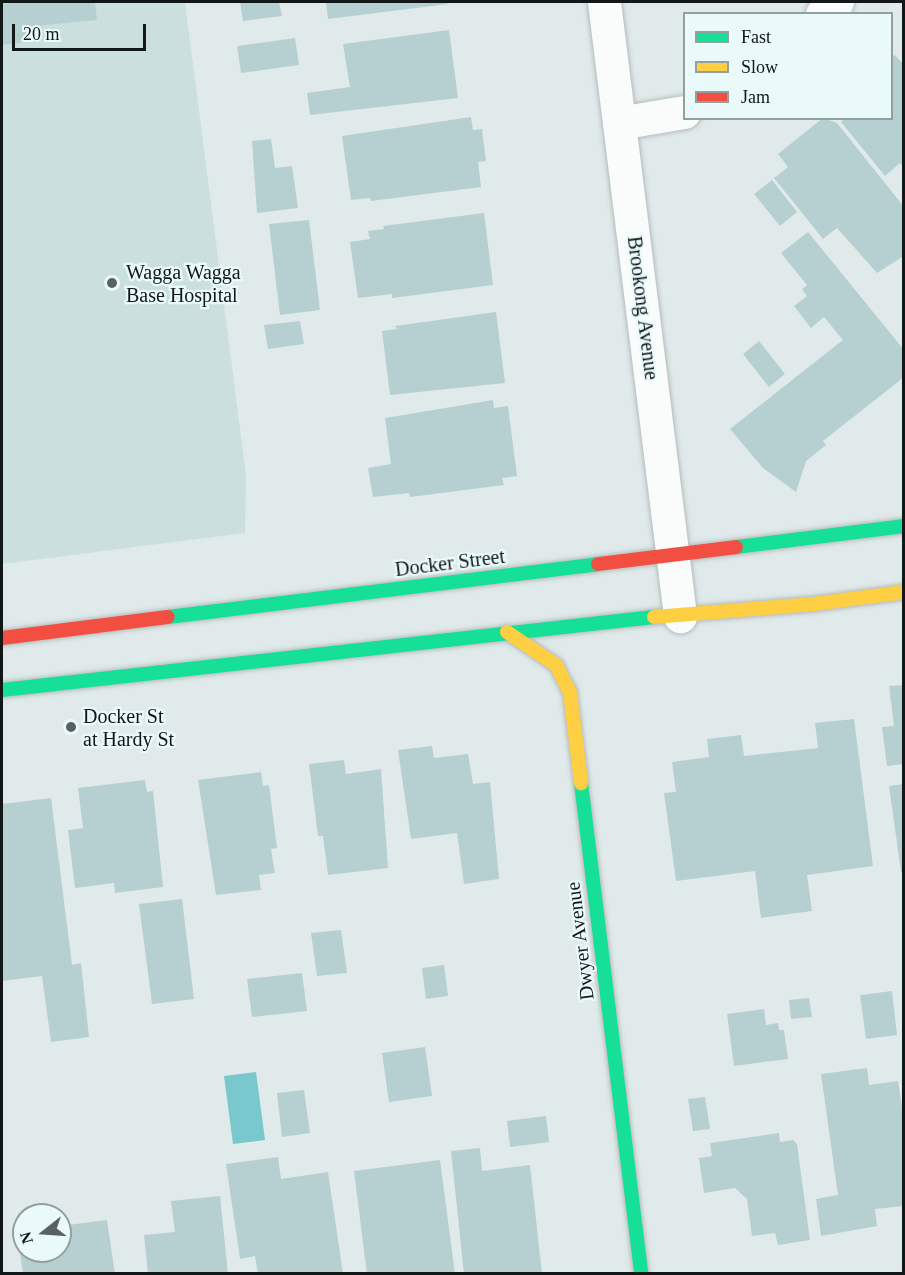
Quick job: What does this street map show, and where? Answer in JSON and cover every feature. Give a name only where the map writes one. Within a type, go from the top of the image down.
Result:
[{"type":"main road","name":"Docker Street","points":[[2,638],[903,526]]},
{"type":"main road","points":[[2,690],[507,632],[903,592]]},
{"type":"main road","name":"Dwyer Avenue","points":[[507,632],[556,665],[570,693],[641,1274]]},
{"type":"street","name":"Brookong Avenue","points":[[604,2],[675,554],[680,616]]},
{"type":"street","points":[[824,12],[837,2]]},
{"type":"street","points":[[620,123],[683,112]]},
{"type":"shaded area","name":"Wagga Wagga Base Hospital","points":[[2,2],[185,2],[246,475],[245,533],[2,564]]},
{"type":"water","points":[[256,1072],[265,1140],[233,1144],[224,1076]]},
{"type":"building","points":[[2,2],[95,2],[97,20],[25,27],[27,42],[2,45]]},
{"type":"building","points":[[240,2],[279,2],[282,16],[243,21]]},
{"type":"building","points":[[326,2],[447,2],[448,4],[328,19]]},
{"type":"building","points":[[449,30],[458,98],[310,115],[307,93],[350,87],[343,44]]},
{"type":"building","points":[[295,38],[299,65],[241,73],[237,46]]},
{"type":"building","points":[[895,55],[904,65],[904,168],[900,163],[885,176],[841,122],[844,120],[893,120],[893,56]]},
{"type":"building","points":[[471,117],[473,130],[482,129],[486,161],[478,162],[481,187],[371,201],[370,198],[351,200],[342,136]]},
{"type":"building","points":[[820,120],[837,123],[904,207],[904,256],[877,273],[837,228],[823,239],[774,178],[788,167],[778,154]]},
{"type":"building","points":[[271,139],[275,168],[292,166],[298,208],[257,213],[252,141]]},
{"type":"building","points":[[772,180],[797,212],[780,226],[754,194]]},
{"type":"building","points":[[484,213],[493,285],[392,298],[392,294],[358,298],[350,242],[370,239],[368,231],[384,229],[383,226]]},
{"type":"building","points":[[309,220],[320,310],[280,315],[269,224]]},
{"type":"building","points":[[808,232],[904,350],[904,377],[823,441],[826,445],[806,461],[796,492],[763,468],[730,429],[843,340],[824,317],[811,328],[794,306],[807,296],[802,289],[807,285],[781,253]]},
{"type":"building","points":[[496,312],[505,383],[390,395],[382,331],[397,329],[395,326]]},
{"type":"building","points":[[300,321],[304,344],[268,349],[264,325]]},
{"type":"building","points":[[759,341],[785,374],[769,387],[743,354]]},
{"type":"building","points":[[493,400],[494,408],[508,406],[517,476],[502,478],[504,485],[410,497],[409,493],[373,497],[368,468],[391,464],[385,418]]},
{"type":"building","points":[[904,685],[904,764],[887,766],[882,727],[894,726],[889,686]]},
{"type":"building","points":[[854,719],[873,866],[807,875],[812,911],[761,918],[755,871],[676,881],[664,793],[676,792],[672,762],[709,757],[707,739],[741,735],[744,756],[818,748],[815,723]]},
{"type":"building","points":[[432,746],[434,758],[468,754],[473,784],[490,782],[499,879],[464,884],[457,833],[411,839],[398,750]]},
{"type":"building","points":[[344,760],[346,774],[381,769],[388,868],[328,875],[323,836],[318,836],[309,764]]},
{"type":"building","points":[[261,772],[263,786],[269,785],[277,848],[271,849],[275,873],[259,875],[261,890],[216,895],[198,780]]},
{"type":"building","points":[[145,780],[147,792],[153,791],[163,887],[115,893],[114,883],[75,888],[68,830],[83,828],[78,788]]},
{"type":"building","points":[[904,784],[904,872],[901,872],[889,786]]},
{"type":"building","points":[[51,798],[72,965],[81,963],[89,1037],[51,1042],[42,976],[2,981],[2,804]]},
{"type":"building","points":[[182,899],[194,999],[152,1004],[139,904]]},
{"type":"building","points":[[341,930],[347,973],[317,976],[311,933]]},
{"type":"building","points":[[444,965],[448,996],[426,999],[422,968]]},
{"type":"building","points":[[302,973],[307,1011],[252,1017],[247,979]]},
{"type":"building","points":[[892,991],[897,1035],[866,1039],[860,995]]},
{"type":"building","points":[[809,998],[812,1017],[791,1019],[789,1000]]},
{"type":"building","points":[[764,1009],[766,1025],[778,1023],[779,1030],[784,1030],[788,1059],[734,1066],[727,1014]]},
{"type":"building","points":[[425,1047],[432,1096],[389,1102],[382,1053]]},
{"type":"building","points":[[867,1068],[869,1085],[898,1081],[904,1121],[904,1206],[875,1209],[877,1226],[821,1236],[816,1199],[838,1195],[821,1074]]},
{"type":"building","points":[[304,1090],[310,1133],[282,1137],[277,1093]]},
{"type":"building","points":[[705,1097],[710,1129],[693,1131],[688,1099]]},
{"type":"building","points":[[546,1116],[549,1142],[510,1147],[507,1121]]},
{"type":"building","points":[[779,1133],[780,1142],[793,1140],[797,1144],[810,1240],[778,1245],[775,1233],[752,1236],[747,1199],[735,1188],[704,1193],[699,1158],[712,1156],[710,1143]]},
{"type":"building","points":[[480,1148],[482,1171],[530,1165],[542,1274],[464,1274],[451,1151]]},
{"type":"building","points":[[278,1157],[281,1179],[328,1172],[343,1274],[258,1274],[255,1256],[240,1259],[226,1164]]},
{"type":"building","points":[[440,1160],[455,1274],[367,1274],[354,1171]]},
{"type":"building","points":[[220,1196],[228,1274],[148,1274],[144,1235],[175,1232],[171,1201]]},
{"type":"building","points":[[107,1220],[115,1274],[23,1274],[21,1263],[72,1263],[72,1224]]},
{"type":"traffic: fast","points":[[736,547],[904,526]]},
{"type":"traffic: fast","points":[[168,617],[598,564]]},
{"type":"traffic: fast","points":[[2,690],[654,617]]},
{"type":"traffic: fast","points":[[581,783],[641,1274]]},
{"type":"traffic: slow","points":[[654,617],[814,604],[904,592]]},
{"type":"traffic: slow","points":[[507,632],[556,665],[570,693],[581,783]]},
{"type":"traffic: jam","points":[[598,564],[736,547]]},
{"type":"traffic: jam","points":[[2,638],[168,617]]},
{"type":"place","name":"Wagga Wagga Base Hospital","points":[[112,283]]},
{"type":"place","name":"Docker St at Hardy St","points":[[71,727]]}]
